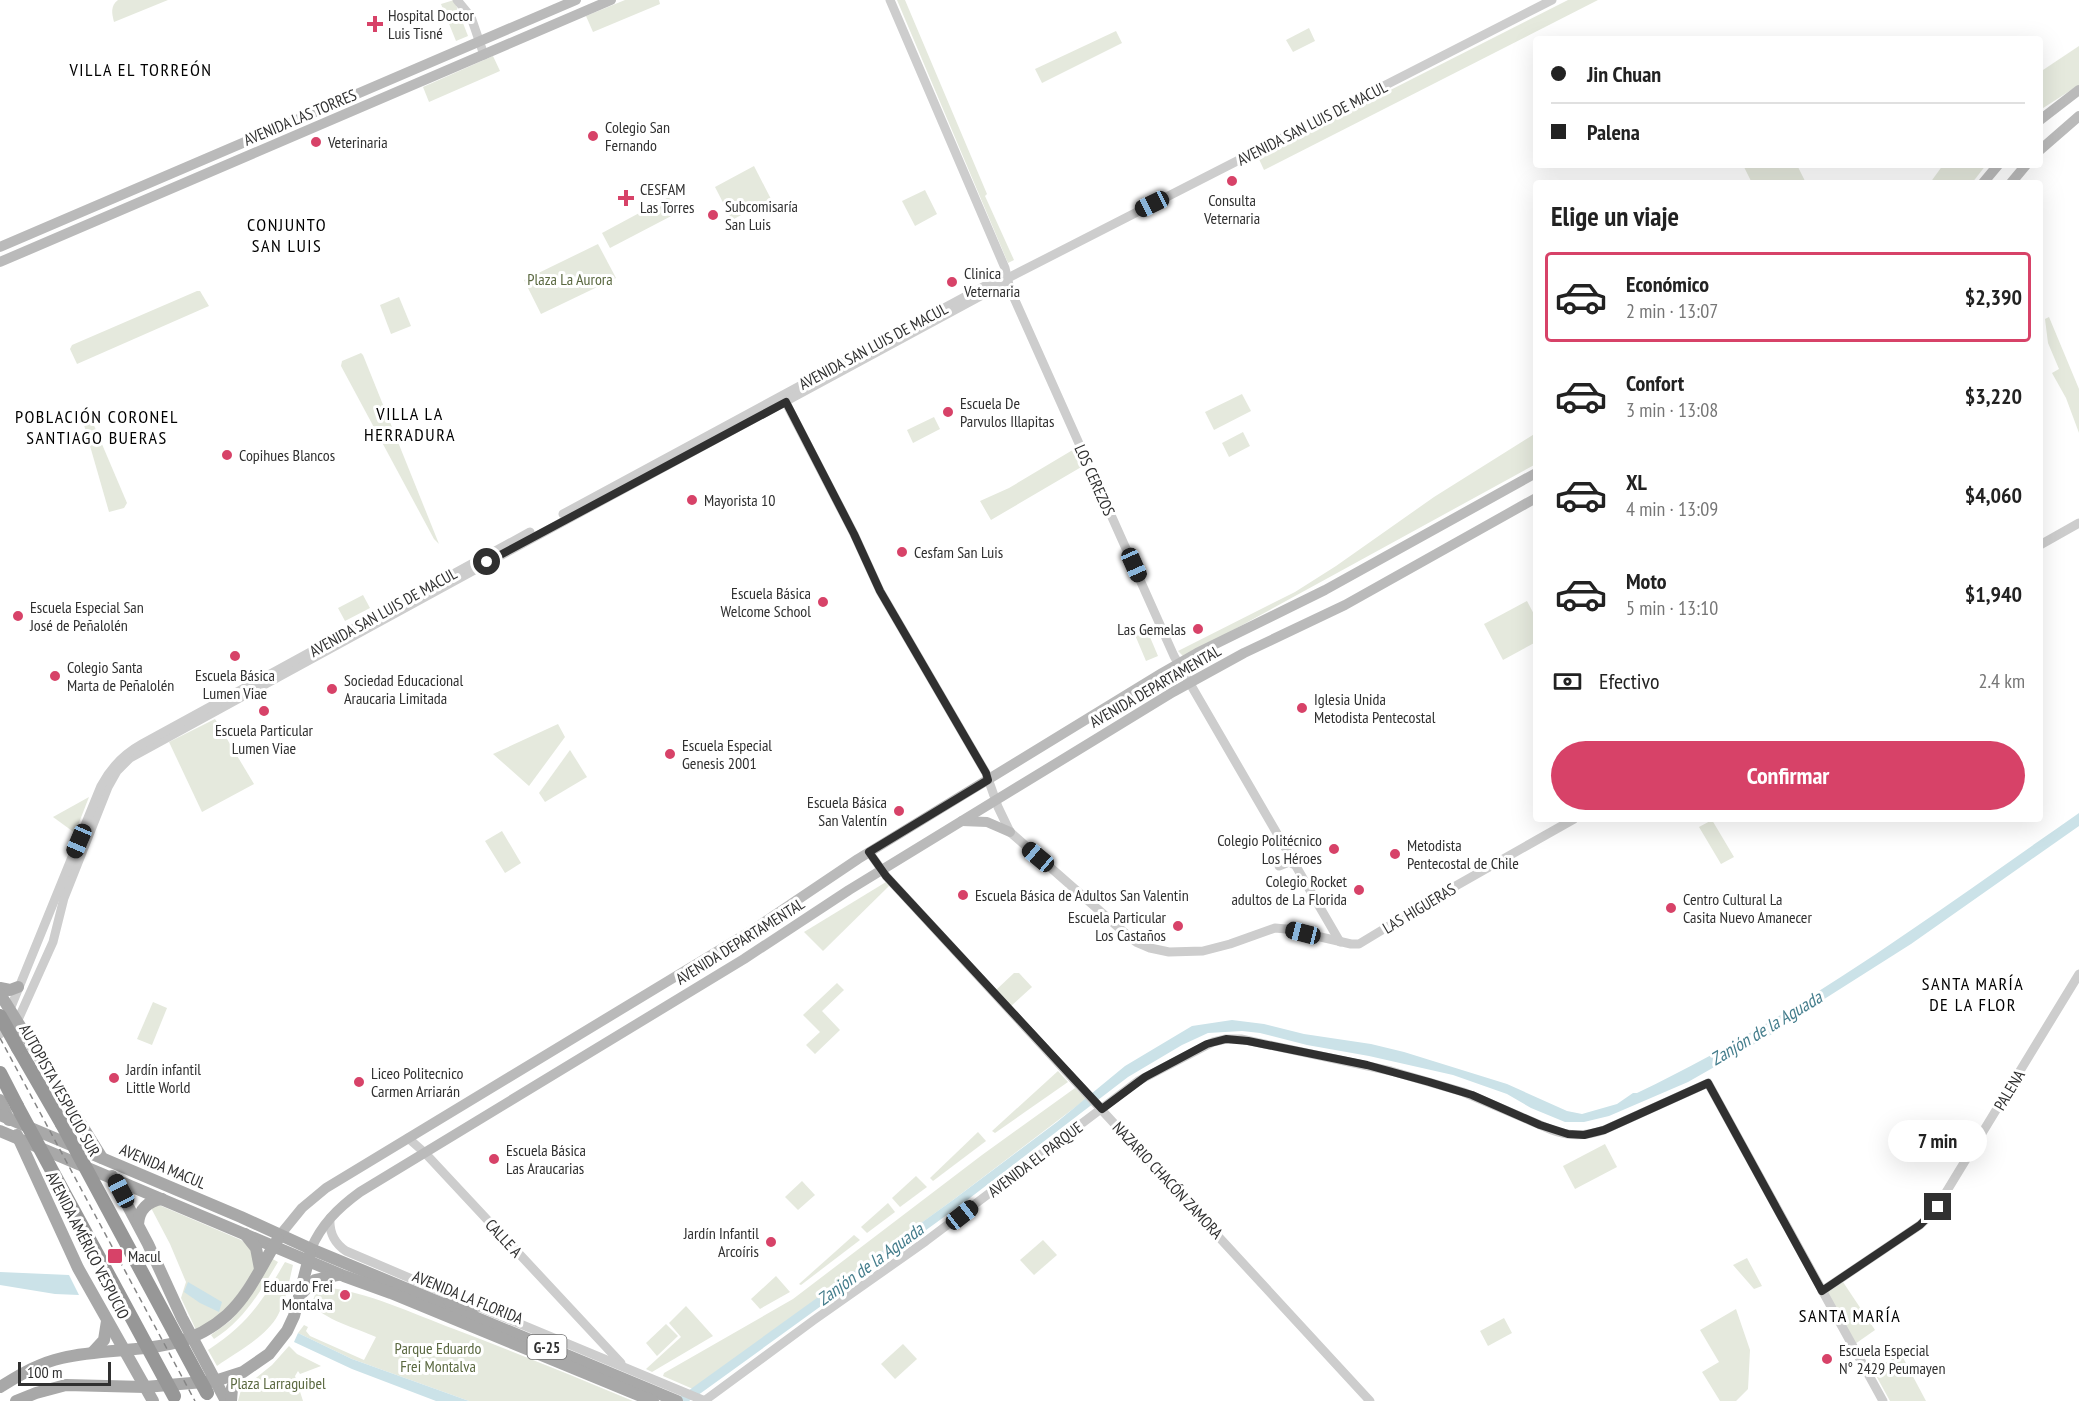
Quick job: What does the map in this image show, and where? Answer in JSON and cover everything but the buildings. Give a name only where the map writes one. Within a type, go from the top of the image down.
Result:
[{"type":"highway","name":"AUTOPISTA VESPUCIO SUR","points":[[5,1013],[18,1048],[62,1124],[209,1397]]},
{"type":"highway","points":[[0,1073],[175,1398]]},
{"type":"main road","name":"AVENIDA LAS TORRES","points":[[0,247],[576,0]]},
{"type":"main road","name":"AVENIDA LAS TORRES","points":[[0,262],[611,0]]},
{"type":"main road","points":[[560,7],[560,14],[566,20]]},
{"type":"main road","points":[[2043,118],[2079,90]]},
{"type":"main road","points":[[344,99],[349,112]]},
{"type":"main road","points":[[2043,147],[2079,116]]},
{"type":"main road","points":[[1986,180],[1996,168]]},
{"type":"main road","points":[[2014,180],[2024,168]]},
{"type":"main road","points":[[32,233],[29,242],[36,247]]},
{"type":"main road","name":"AVENIDA DEPARTAMENTAL","points":[[0,1387],[44,1364],[62,1358],[167,1346],[192,1338],[208,1329],[238,1303],[294,1216],[317,1194],[761,924],[869,852],[1178,663],[1325,590],[1533,475]]},
{"type":"main road","name":"AVENIDA DEPARTAMENTAL","points":[[16,1401],[36,1392],[66,1385],[145,1387],[215,1381],[237,1375],[255,1365],[276,1347],[292,1321],[317,1236],[330,1218],[360,1192],[753,954],[880,870],[1189,683],[1244,653],[1345,605],[1533,500]]},
{"type":"main road","points":[[961,822],[987,822],[1010,832]]},
{"type":"main road","points":[[0,988],[10,990],[18,987]]},
{"type":"main road","points":[[0,994],[5,1013],[18,1022],[114,1179],[192,1338],[228,1401]]},
{"type":"main road","points":[[522,1070],[526,1079],[525,1092]]},
{"type":"main road","name":"AVENIDA AMÉRICO VESPUCIO","points":[[0,1100],[4,1117],[18,1138],[82,1277],[153,1401]]},
{"type":"main road","name":"AVENIDA MACUL","points":[[4,1117],[231,1212],[277,1240]]},
{"type":"main road","name":"AVENIDA MACUL","points":[[0,1131],[244,1233],[277,1240]]},
{"type":"main road","points":[[138,1224],[144,1207],[162,1199]]},
{"type":"main road","points":[[244,1233],[256,1248],[260,1269]]},
{"type":"main road","name":"AVENIDA LA FLORIDA","points":[[277,1240],[310,1255],[424,1297],[675,1396]]},
{"type":"main road","name":"AVENIDA LA FLORIDA","points":[[310,1255],[344,1276],[401,1297],[653,1401]]},
{"type":"main road","points":[[299,1299],[315,1280],[327,1276],[344,1276]]},
{"type":"main road","points":[[424,1297],[476,1306]]},
{"type":"main road","points":[[92,1353],[104,1340],[106,1320]]},
{"type":"main road","points":[[228,1401],[237,1375]]},
{"type":"street","points":[[457,0],[471,17],[484,55]]},
{"type":"street","name":"LOS CEREZOS","points":[[890,0],[1001,259],[1014,298],[1178,663],[1340,942]]},
{"type":"street","name":"AVENIDA SAN LUIS DE MACUL","points":[[18,1022],[55,936],[64,898],[108,787],[117,771],[130,758],[996,280],[1008,278],[1552,0]]},
{"type":"street","points":[[784,398],[880,591],[986,773],[1010,832],[1130,938],[1150,948],[1181,952],[1212,949],[1275,928],[1340,942]]},
{"type":"street","name":"AVENIDA SAN LUIS DE MACUL","points":[[0,1034],[5,1013],[26,970],[101,786],[112,767],[126,754],[784,398]]},
{"type":"street","points":[[2043,543],[2079,523]]},
{"type":"street","name":"LAS HIGUERAS","points":[[1340,942],[1359,944],[1569,822]]},
{"type":"street","name":"NAZARIO CHACÓN ZAMORA","points":[[869,852],[880,870],[1370,1401]]},
{"type":"street","points":[[1279,866],[1288,862],[1295,865]]},
{"type":"street","points":[[1320,938],[1328,934],[1330,926]]},
{"type":"street","points":[[26,970],[30,977],[38,980]]},
{"type":"street","name":"PALENA","points":[[1822,1291],[1920,1225],[1934,1212],[2079,974]]},
{"type":"street","name":"AVENIDA EL PARQUE","points":[[703,1400],[926,1241],[1100,1107],[1150,1074],[1207,1044],[1226,1039],[1248,1041],[1391,1071],[1463,1092],[1552,1130],[1568,1134],[1584,1135],[1604,1130],[1708,1083],[1822,1291]]},
{"type":"street","name":"CALLE A","points":[[408,1138],[425,1153],[624,1367]]},
{"type":"street","name":"AVENIDA LA FLORIDA","points":[[330,1218],[333,1237],[346,1251],[624,1367],[675,1396],[703,1400]]},
{"type":"street","points":[[1822,1291],[1883,1401]]},
{"type":"street","points":[[591,1353],[597,1348],[599,1339]]},
{"type":"green space","points":[[118,0],[168,0],[114,22],[113,7]]},
{"type":"green space","points":[[454,0],[468,36],[456,41],[441,4]]},
{"type":"green space","points":[[625,0],[659,0],[660,4],[593,32],[586,16]]},
{"type":"green space","points":[[897,0],[905,0],[987,194],[985,196],[1014,260],[1008,263]]},
{"type":"green space","points":[[1568,0],[1598,0],[1264,170],[1258,157]]},
{"type":"green space","points":[[1309,28],[1315,41],[1293,52],[1286,40]]},
{"type":"green space","points":[[1116,31],[1122,43],[1042,83],[1035,69]]},
{"type":"green space","points":[[2079,46],[2079,85],[2043,108],[2043,70]]},
{"type":"green space","points":[[493,56],[500,71],[429,102],[423,87]]},
{"type":"green space","points":[[754,166],[771,199],[732,220],[715,187]]},
{"type":"green space","points":[[1744,168],[1798,168],[1804,180],[1750,180]]},
{"type":"green space","points":[[1941,168],[1984,168],[1974,180],[1932,180]]},
{"type":"green space","points":[[925,190],[937,214],[915,226],[902,201]]},
{"type":"green space","points":[[669,197],[677,213],[610,248],[602,233]]},
{"type":"green space","name":"Plaza La Aurora","points":[[598,244],[616,278],[541,314],[524,280]]},
{"type":"green space","points":[[200,291],[209,306],[77,364],[70,349],[72,345]]},
{"type":"green space","points":[[399,297],[411,326],[391,334],[380,305]]},
{"type":"green space","points":[[2049,317],[2079,389],[2079,433],[2066,398],[2052,373],[2059,369],[2048,343],[2045,319]]},
{"type":"green space","points":[[361,353],[439,544],[434,539],[341,366],[342,361]]},
{"type":"green space","points":[[1242,394],[1251,411],[1214,430],[1205,412]]},
{"type":"green space","points":[[90,416],[127,503],[124,508],[109,512],[82,418]]},
{"type":"green space","points":[[934,417],[940,429],[913,443],[907,430]]},
{"type":"green space","points":[[1243,432],[1250,446],[1229,457],[1222,443]]},
{"type":"green space","points":[[1533,435],[1533,466],[1184,657],[1178,651],[1295,592],[1434,497]]},
{"type":"green space","points":[[1076,448],[1083,466],[991,520],[980,501],[1009,488]]},
{"type":"green space","points":[[363,595],[370,608],[345,621],[338,608]]},
{"type":"green space","points":[[1527,601],[1533,612],[1533,644],[1503,660],[1484,624]]},
{"type":"green space","points":[[1147,630],[1158,656],[1146,661],[1135,635]]},
{"type":"green space","points":[[215,719],[254,784],[202,812],[169,742]]},
{"type":"green space","points":[[558,724],[565,737],[529,786],[493,754]]},
{"type":"green space","points":[[570,750],[587,777],[545,802],[539,793]]},
{"type":"green space","points":[[89,797],[75,833],[53,817]]},
{"type":"green space","points":[[1713,822],[1734,857],[1721,864],[1699,827]]},
{"type":"green space","points":[[502,831],[521,863],[505,873],[485,841]]},
{"type":"green space","points":[[886,882],[890,885],[823,951],[804,932]]},
{"type":"green space","points":[[1014,973],[1019,973],[1032,987],[1011,1006],[996,990]]},
{"type":"green space","points":[[837,983],[844,990],[822,1011],[840,1030],[815,1054],[806,1045],[820,1032],[803,1015]]},
{"type":"green space","points":[[153,1002],[167,1008],[152,1045],[137,1039]]},
{"type":"green space","points":[[1058,1071],[1068,1082],[995,1133],[992,1131]]},
{"type":"green space","points":[[1075,1088],[1086,1099],[953,1200],[693,1389],[663,1376],[664,1373],[793,1299],[982,1155]]},
{"type":"green space","points":[[978,1132],[986,1141],[933,1181],[930,1178]]},
{"type":"green space","points":[[1605,1144],[1617,1167],[1575,1189],[1563,1166]]},
{"type":"green space","points":[[916,1176],[927,1187],[900,1207],[892,1198]]},
{"type":"green space","points":[[802,1181],[815,1195],[798,1210],[785,1197]]},
{"type":"green space","points":[[888,1203],[895,1212],[867,1233],[861,1227]]},
{"type":"green space","points":[[159,1205],[241,1240],[251,1247],[256,1268],[230,1306],[197,1332],[181,1298],[186,1282],[170,1244],[150,1206]]},
{"type":"green space","points":[[854,1235],[860,1240],[801,1285],[799,1284]]},
{"type":"green space","points":[[1043,1240],[1057,1255],[1034,1275],[1020,1260]]},
{"type":"green space","points":[[271,1258],[278,1262],[258,1295],[234,1323],[214,1339],[211,1335],[230,1321],[242,1308]]},
{"type":"green space","points":[[1747,1258],[1762,1286],[1754,1289],[1733,1265]]},
{"type":"green space","points":[[285,1262],[293,1265],[285,1297],[273,1323],[259,1337],[217,1366],[208,1350],[234,1331],[253,1311]]},
{"type":"green space","points":[[776,1276],[790,1292],[760,1309],[751,1299]]},
{"type":"green space","points":[[1843,1282],[1875,1330],[1855,1344],[1827,1293]]},
{"type":"green space","name":"Parque Eduardo Frei Montalva","points":[[323,1287],[357,1293],[390,1304],[633,1401],[469,1401],[352,1359],[298,1333],[304,1325],[308,1327],[306,1331],[310,1336],[364,1360],[376,1337],[332,1319],[317,1309],[312,1303],[316,1292]]},
{"type":"green space","points":[[686,1306],[713,1336],[652,1372],[646,1369],[681,1337],[669,1323]]},
{"type":"green space","points":[[1736,1309],[1750,1350],[1748,1389],[1736,1401],[1720,1401],[1702,1372],[1719,1362],[1700,1330]]},
{"type":"green space","points":[[1504,1318],[1512,1333],[1488,1346],[1480,1331]]},
{"type":"green space","points":[[666,1324],[678,1336],[657,1356],[646,1343]]},
{"type":"green space","points":[[903,1344],[917,1359],[895,1379],[881,1364]]},
{"type":"green space","name":"Plaza Larraguibel","points":[[289,1346],[297,1354],[321,1366],[300,1374],[298,1371],[295,1376],[303,1401],[238,1401],[241,1390],[272,1365]]},
{"type":"green space","points":[[1901,1354],[1926,1401],[1890,1401],[1873,1370]]},
{"type":"water","name":"Zanjón de la Aguada","points":[[2079,813],[2079,826],[1911,944],[1781,1029],[1688,1082],[1609,1116],[1584,1122],[1565,1122],[1531,1108],[1507,1094],[1453,1075],[1260,1033],[1242,1031],[1208,1033],[1182,1045],[1128,1077],[962,1204],[701,1393],[689,1401],[674,1401],[953,1200],[1057,1122],[1125,1066],[1192,1026],[1232,1020],[1371,1044],[1507,1084],[1567,1111],[1582,1114],[1617,1104],[1633,1093],[1695,1064],[1752,1032],[1918,926]]},
{"type":"water","points":[[0,1272],[69,1275],[79,1295],[55,1294],[0,1285]]},
{"type":"water","points":[[188,1282],[222,1302],[219,1312],[184,1292]]},
{"type":"water","points":[[298,1333],[352,1359],[469,1401],[436,1401],[352,1369],[294,1342]]},
{"type":"railway","points":[[0,1038],[195,1401]]},
{"type":"place","name":"Hospital Doctor Luis Tisné","points":[[375,24]]},
{"type":"place","name":"Colegio San Fernando","points":[[593,136]]},
{"type":"place","name":"Veterinaria","points":[[316,142]]},
{"type":"place","name":"Consulta Veternaria","points":[[1232,181]]},
{"type":"place","name":"CESFAM Las Torres","points":[[626,198]]},
{"type":"place","name":"Subcomisaría San Luis","points":[[713,215]]},
{"type":"place","name":"Clinica Veternaria","points":[[952,282]]},
{"type":"place","name":"Escuela De Parvulos Illapitas","points":[[948,412]]},
{"type":"place","name":"Copihues Blancos","points":[[227,455]]},
{"type":"place","name":"Mayorista 10","points":[[692,500]]},
{"type":"place","name":"Cesfam San Luis","points":[[902,552]]},
{"type":"place","name":"Escuela Básica Welcome School","points":[[823,602]]},
{"type":"place","name":"Escuela Especial San José de Peñalolén","points":[[18,616]]},
{"type":"place","name":"Las Gemelas","points":[[1198,629]]},
{"type":"place","name":"Escuela Básica Lumen Viae","points":[[235,656]]},
{"type":"place","name":"Colegio Santa Marta de Peñalolén","points":[[55,676]]},
{"type":"place","name":"Sociedad Educacional Araucaria Limitada","points":[[332,689]]},
{"type":"place","name":"Iglesia Unida Metodista Pentecostal","points":[[1302,708]]},
{"type":"place","name":"Escuela Particular Lumen Viae","points":[[264,711]]},
{"type":"place","name":"Escuela Especial Genesis 2001","points":[[670,754]]},
{"type":"place","name":"Escuela Básica San Valentín","points":[[899,811]]},
{"type":"place","name":"Colegio Politécnico Los Héroes","points":[[1334,849]]},
{"type":"place","name":"Metodista Pentecostal de Chile","points":[[1395,854]]},
{"type":"place","name":"Colegio Rocket adultos de La Florida","points":[[1359,890]]},
{"type":"place","name":"Escuela Básica de Adultos San Valentin","points":[[963,895]]},
{"type":"place","name":"Centro Cultural La Casita Nuevo Amanecer","points":[[1671,908]]},
{"type":"place","name":"Escuela Particular Los Castaños","points":[[1178,926]]},
{"type":"place","name":"Jardín infantil Little World","points":[[114,1078]]},
{"type":"place","name":"Liceo Politecnico Carmen Arriarán","points":[[359,1082]]},
{"type":"place","name":"Escuela Básica Las Araucarias","points":[[494,1159]]},
{"type":"place","name":"Jardín Infantil Arcoíris","points":[[771,1242]]},
{"type":"place","name":"Macul","points":[[115,1256]]},
{"type":"place","name":"Eduardo Frei Montalva","points":[[345,1295]]},
{"type":"place","name":"Escuela Especial N° 2429 Peumayen","points":[[1827,1359]]},
{"type":"district","name":"VILLA EL TORREÓN","points":[[141,69]]},
{"type":"district","name":"CONJUNTO SAN LUIS","points":[[287,234]]},
{"type":"district","name":"VILLA LA HERRADURA","points":[[410,423]]},
{"type":"district","name":"POBLACIÓN CORONEL SANTIAGO BUERAS","points":[[97,426]]},
{"type":"district","name":"SANTA MARÍA DE LA FLOR","points":[[1973,993]]},
{"type":"district","name":"SANTA MARÍA","points":[[1850,1315]]},
{"type":"route","points":[[487,562],[786,402],[877,585],[988,780],[869,852],[880,870],[1102,1109],[1150,1074],[1207,1044],[1226,1039],[1241,1039],[1391,1071],[1463,1092],[1540,1125],[1568,1134],[1584,1135],[1604,1130],[1708,1083],[1822,1291],[1920,1225],[1938,1207]]}]
